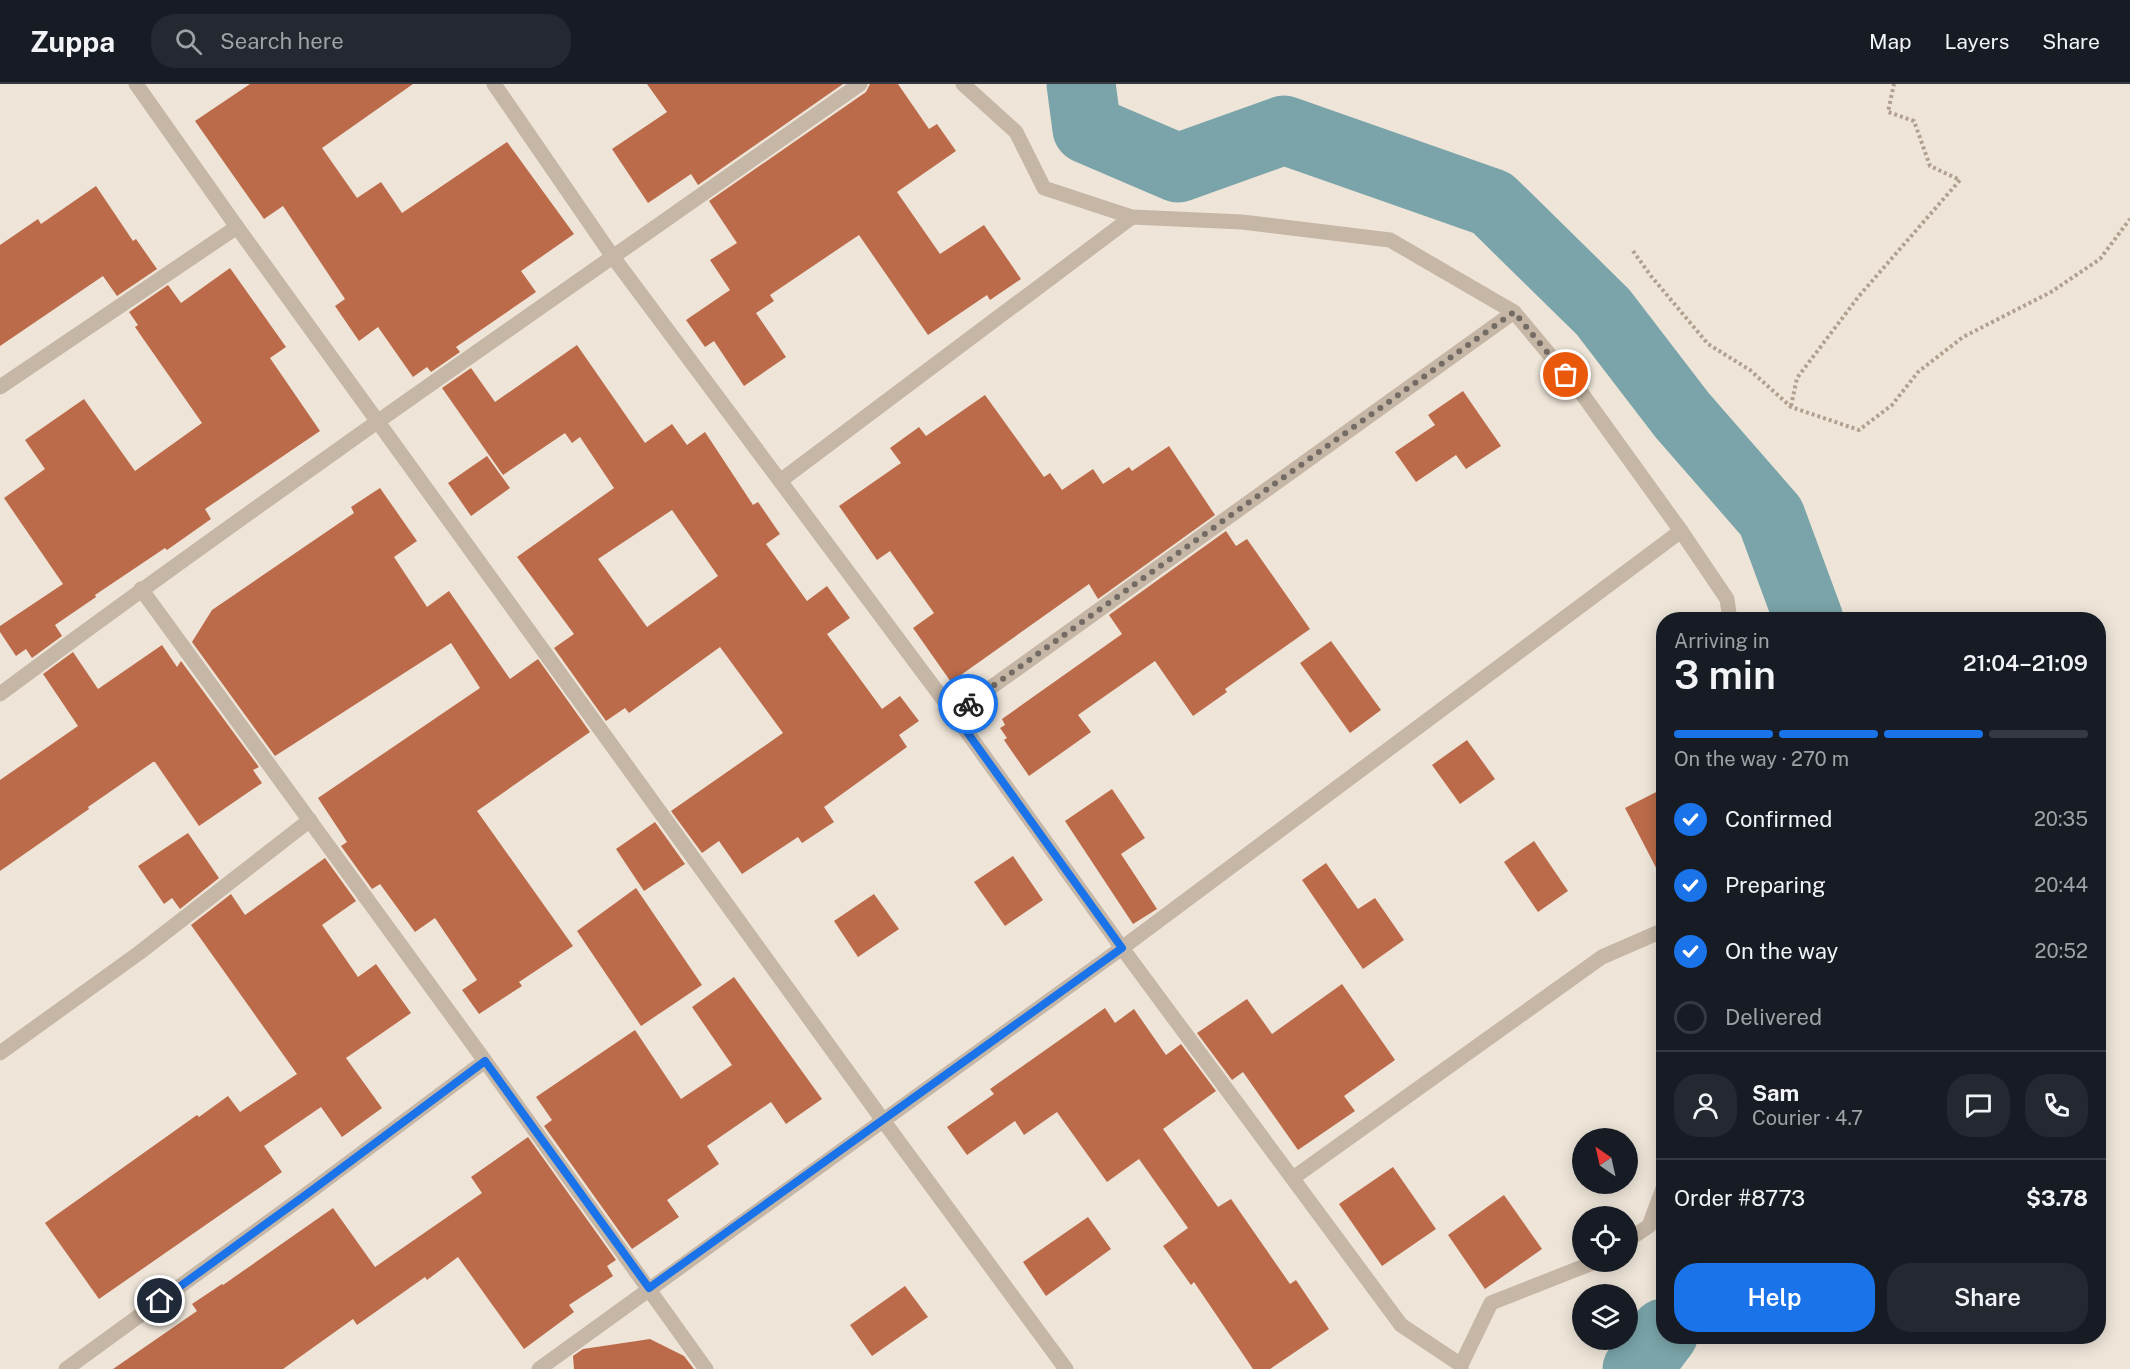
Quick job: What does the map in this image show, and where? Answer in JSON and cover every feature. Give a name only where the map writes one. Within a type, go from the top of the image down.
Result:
[{"type":"street","points":[[136,84],[882,1119],[1066,1369]]},
{"type":"street","points":[[494,84],[613,257],[954,714],[1122,948],[1401,1325],[1461,1367],[1491,1303],[1572,1271]]},
{"type":"street","points":[[0,694],[141,589],[860,84]]},
{"type":"street","points":[[963,84],[1016,132],[1044,188],[1132,217],[1242,222],[1390,240],[1514,312],[1580,391],[1681,531],[1726,599],[1728,612]]},
{"type":"street","points":[[780,481],[1132,217]]},
{"type":"street","points":[[0,387],[237,227]]},
{"type":"street","points":[[954,714],[1514,312]]},
{"type":"street","points":[[539,1369],[882,1119],[1122,948],[1681,531]]},
{"type":"street","points":[[141,589],[706,1369]]},
{"type":"street","points":[[0,1053],[139,953],[310,820]]},
{"type":"street","points":[[1293,1178],[1602,957],[1656,933]]},
{"type":"street","points":[[66,1369],[485,1061]]},
{"type":"street","points":[[1638,1233],[1649,1226],[1656,1207]]},
{"type":"path","points":[[1791,407],[1797,378],[1859,296],[1960,180],[1930,166],[1914,121],[1888,112],[1894,84]]},
{"type":"path","points":[[1633,251],[1708,344],[1750,370],[1791,407],[1859,430],[1892,405],[1918,372],[1963,337],[2051,292],[2100,259],[2130,219]]},
{"type":"building","points":[[250,84],[413,84],[322,148],[357,198],[381,182],[402,213],[507,142],[574,234],[521,271],[536,292],[456,347],[460,352],[431,372],[427,367],[413,377],[378,327],[359,341],[335,306],[345,299],[283,206],[264,219],[195,121]]},
{"type":"building","points":[[647,84],[843,84],[698,185],[691,174],[648,203],[612,149],[667,112]]},
{"type":"building","points":[[870,84],[898,84],[929,129],[937,124],[956,151],[897,192],[940,254],[984,225],[1021,279],[990,300],[987,295],[928,335],[859,235],[770,295],[774,301],[756,313],[786,357],[744,386],[714,341],[705,347],[686,320],[730,290],[710,260],[737,243],[709,201],[866,92]]},
{"type":"building","points":[[96,186],[133,241],[136,239],[157,269],[117,296],[103,276],[0,346],[0,245],[38,219],[41,224]]},
{"type":"building","points":[[230,268],[286,347],[270,358],[320,431],[205,509],[211,519],[167,550],[165,548],[95,595],[96,597],[55,625],[62,636],[32,658],[26,649],[16,656],[0,632],[0,626],[63,584],[4,498],[45,469],[25,440],[84,399],[135,471],[202,423],[135,327],[138,325],[129,312],[168,285],[181,303]]},
{"type":"building","points":[[577,345],[645,443],[672,424],[687,445],[705,432],[753,505],[758,502],[780,534],[766,544],[807,601],[827,586],[850,618],[827,634],[882,709],[900,696],[919,721],[899,735],[907,747],[824,807],[834,822],[802,843],[798,837],[742,874],[719,841],[702,853],[671,811],[783,733],[720,647],[629,713],[625,708],[606,721],[554,648],[574,634],[517,557],[614,488],[580,437],[572,443],[565,433],[503,475],[442,388],[471,368],[495,402]],"holes":[[[672,510],[718,576],[647,627],[598,559]]]},
{"type":"building","points":[[1463,391],[1501,446],[1466,469],[1456,455],[1416,482],[1395,452],[1435,425],[1428,415]]},
{"type":"building","points":[[985,395],[1044,477],[1050,473],[1062,490],[1093,469],[1103,484],[1129,467],[1132,471],[1169,446],[1215,515],[1098,599],[1089,584],[951,682],[913,628],[934,613],[890,551],[877,560],[839,506],[901,463],[890,448],[919,427],[926,436]]},
{"type":"building","points":[[487,456],[510,488],[471,516],[448,483]]},
{"type":"building","points":[[380,488],[417,541],[394,557],[427,607],[449,591],[510,679],[538,659],[590,732],[477,811],[573,946],[519,982],[522,986],[479,1014],[462,990],[477,980],[435,918],[415,932],[380,884],[372,889],[341,846],[347,842],[318,798],[480,688],[451,643],[275,756],[192,642],[212,610],[354,513],[351,507]]},
{"type":"building","points":[[1226,531],[1236,546],[1247,539],[1310,629],[1225,689],[1227,692],[1193,716],[1155,661],[1078,715],[1091,732],[1029,776],[1004,740],[1007,738],[1000,728],[1005,725],[1002,719],[1122,634],[1109,615]]},
{"type":"building","points":[[1331,641],[1381,710],[1350,733],[1300,663]]},
{"type":"building","points":[[162,645],[177,667],[181,661],[259,767],[253,770],[262,783],[199,826],[153,762],[0,871],[0,780],[78,726],[43,674],[73,652],[98,689]]},
{"type":"building","points":[[1467,740],[1495,779],[1460,804],[1432,765]]},
{"type":"building","points":[[1112,789],[1145,838],[1121,854],[1157,909],[1133,924],[1065,821]]},
{"type":"building","points":[[1656,792],[1656,868],[1625,808]]},
{"type":"building","points":[[655,822],[685,864],[644,891],[616,849]]},
{"type":"building","points":[[188,833],[219,878],[180,909],[172,898],[164,904],[138,866]]},
{"type":"building","points":[[1534,841],[1568,891],[1538,912],[1504,862]]},
{"type":"building","points":[[1013,856],[1043,900],[1005,926],[974,882]]},
{"type":"building","points":[[325,858],[356,901],[322,925],[358,977],[376,964],[411,1013],[346,1058],[382,1108],[342,1137],[321,1107],[264,1146],[282,1172],[99,1299],[45,1223],[197,1115],[199,1117],[228,1096],[240,1112],[297,1074],[191,925],[231,894],[245,915]]},
{"type":"building","points":[[1326,863],[1358,909],[1375,898],[1404,940],[1363,969],[1302,880]]},
{"type":"building","points":[[636,888],[702,985],[641,1026],[577,931]]},
{"type":"building","points":[[874,894],[899,929],[858,957],[834,921]]},
{"type":"building","points":[[734,977],[822,1099],[786,1124],[771,1102],[707,1146],[719,1164],[667,1200],[679,1217],[632,1249],[544,1126],[552,1120],[536,1097],[635,1030],[681,1099],[732,1065],[692,1007]]},
{"type":"building","points":[[1342,984],[1395,1060],[1344,1096],[1355,1111],[1298,1150],[1243,1072],[1232,1080],[1197,1033],[1247,999],[1272,1034]]},
{"type":"building","points":[[1105,1008],[1115,1023],[1134,1009],[1166,1055],[1181,1044],[1216,1091],[1163,1129],[1218,1207],[1231,1199],[1290,1284],[1296,1280],[1329,1329],[1270,1369],[1253,1369],[1194,1282],[1191,1285],[1163,1246],[1188,1228],[1139,1159],[1107,1182],[1057,1112],[1024,1135],[1015,1121],[967,1155],[947,1127],[994,1094],[990,1089]]},
{"type":"building","points":[[528,1137],[616,1260],[607,1266],[613,1276],[569,1305],[574,1312],[524,1349],[458,1257],[427,1280],[425,1277],[357,1325],[353,1319],[283,1369],[113,1369],[197,1311],[192,1304],[333,1208],[375,1267],[482,1193],[471,1177]]},
{"type":"building","points":[[1393,1167],[1436,1229],[1382,1266],[1339,1204]]},
{"type":"building","points":[[1504,1195],[1542,1249],[1485,1289],[1448,1235]]},
{"type":"building","points":[[1088,1217],[1111,1249],[1046,1296],[1023,1262]]},
{"type":"building","points":[[905,1286],[928,1317],[872,1356],[850,1325]]},
{"type":"building","points":[[650,1339],[684,1356],[694,1369],[574,1369],[573,1356],[583,1349]]},
{"type":"waterway","points":[[1081,84],[1087,129],[1178,168],[1284,130],[1492,203],[1603,312],[1682,415],[1771,517],[1806,612]]},
{"type":"waterway","points":[[1637,1369],[1656,1344]]},
{"type":"way so far","points":[[968,704],[1514,312],[1566,375]]},
{"type":"route","points":[[160,1301],[485,1061],[649,1288],[1122,948],[954,714],[968,704]]}]
